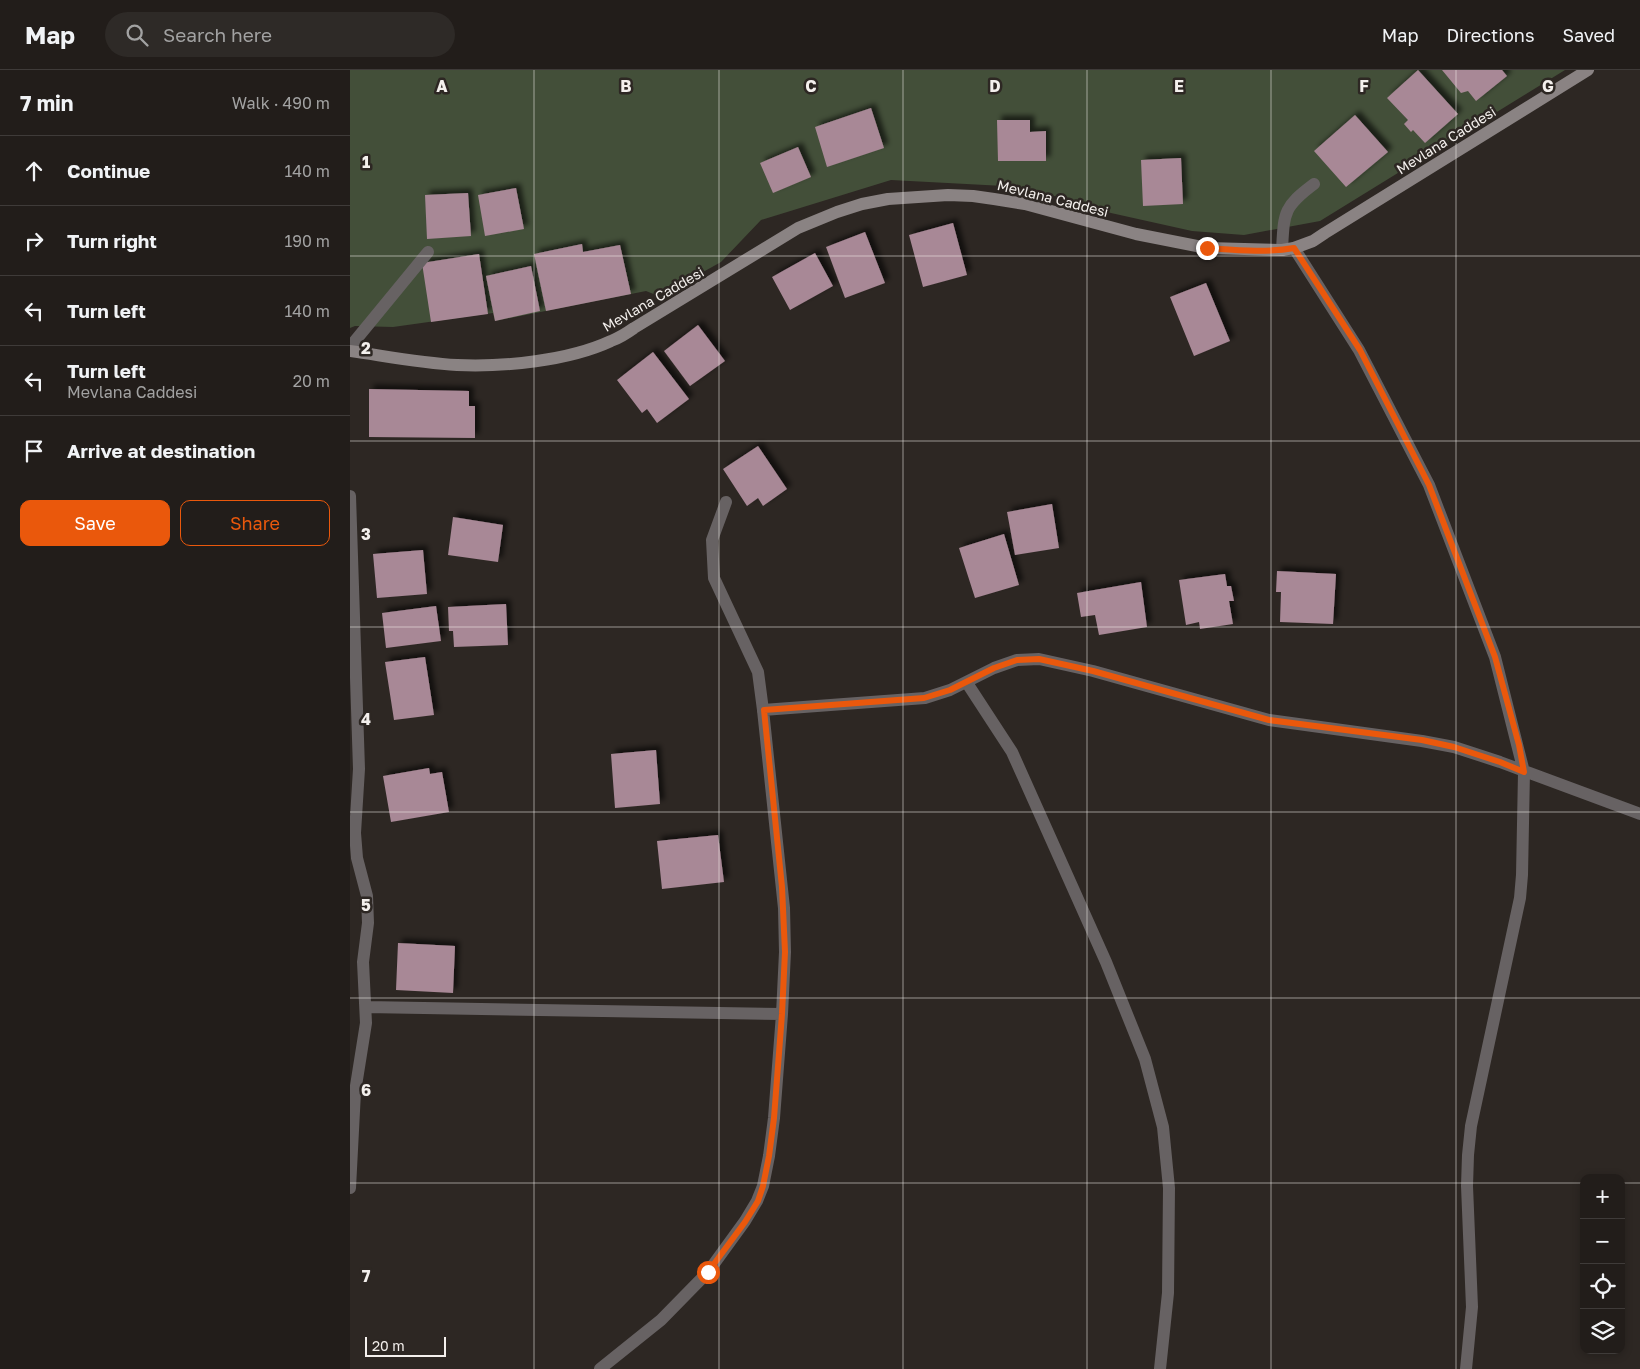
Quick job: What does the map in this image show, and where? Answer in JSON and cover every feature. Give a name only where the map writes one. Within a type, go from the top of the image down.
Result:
[{"type":"street","name":"Mevlana Caddesi","points":[[350,351],[456,365],[492,365],[539,360],[591,349],[612,341],[798,228],[837,212],[862,204],[888,199],[921,196],[973,196],[1025,204],[1136,234],[1182,244],[1207,248],[1288,249],[1313,241],[1588,70]]},
{"type":"street","points":[[1314,184],[1290,204],[1285,214],[1288,249],[1360,350],[1429,485],[1495,657],[1519,745],[1524,772],[1520,898],[1478,1090],[1470,1136],[1467,1186],[1472,1307],[1466,1369]]},
{"type":"street","points":[[350,347],[428,252]]},
{"type":"street","points":[[350,496],[359,770],[355,833],[357,858],[367,896],[368,908],[363,962],[366,1023],[355,1092],[350,1188]]},
{"type":"street","points":[[600,1369],[661,1320],[708,1272],[758,1201],[769,1156],[774,1118],[782,1014],[785,952],[784,908],[764,710],[758,672],[714,578],[712,540],[726,502]]},
{"type":"street","points":[[764,710],[924,698],[967,683],[994,668],[1017,660],[1039,659],[1093,671],[1269,720],[1422,740],[1454,747],[1640,814]]},
{"type":"street","points":[[967,683],[1012,752],[1106,962],[1145,1059],[1163,1127],[1169,1188],[1168,1293],[1160,1369]]},
{"type":"street","points":[[366,1007],[782,1014]]},
{"type":"green space","points":[[350,70],[1565,70],[1320,221],[1244,235],[1192,231],[1111,213],[1024,187],[891,180],[761,220],[721,262],[678,286],[656,295],[646,291],[495,321],[493,313],[393,327],[355,326],[350,328]]},
{"type":"building","points":[[1418,70],[1458,114],[1425,143],[1413,130],[1411,132],[1404,124],[1408,120],[1387,98]]},
{"type":"building","points":[[1442,70],[1502,70],[1507,76],[1476,101],[1468,91],[1461,93]]},
{"type":"building","points":[[871,108],[884,148],[827,167],[815,127]]},
{"type":"building","points":[[1355,115],[1388,152],[1346,187],[1314,151]]},
{"type":"building","points":[[997,120],[1030,120],[1030,132],[1046,131],[1046,161],[998,161]]},
{"type":"building","points":[[798,147],[811,177],[773,193],[760,163]]},
{"type":"building","points":[[1181,158],[1183,204],[1143,206],[1141,160]]},
{"type":"building","points":[[516,188],[524,229],[485,236],[478,195]]},
{"type":"building","points":[[468,193],[471,236],[427,239],[425,195]]},
{"type":"building","points":[[953,223],[967,275],[923,287],[909,235]]},
{"type":"building","points":[[865,232],[885,283],[845,298],[826,247]]},
{"type":"building","points":[[582,244],[583,252],[620,245],[631,294],[546,311],[534,254]]},
{"type":"building","points":[[815,253],[833,286],[790,310],[772,277]]},
{"type":"building","points":[[479,254],[488,314],[431,322],[422,263]]},
{"type":"building","points":[[531,266],[540,311],[495,321],[486,276]]},
{"type":"building","points":[[1206,283],[1230,341],[1194,356],[1170,297]]},
{"type":"building","points":[[698,325],[725,361],[690,386],[664,351]]},
{"type":"building","points":[[653,352],[689,399],[657,423],[647,409],[642,413],[617,380]]},
{"type":"building","points":[[369,389],[469,391],[469,406],[475,406],[475,438],[369,437]]},
{"type":"building","points":[[758,446],[787,489],[763,506],[758,498],[747,506],[723,469]]},
{"type":"building","points":[[1052,504],[1059,548],[1015,555],[1007,512]]},
{"type":"building","points":[[453,517],[503,525],[498,562],[448,555]]},
{"type":"building","points":[[1004,534],[1019,585],[975,598],[959,548]]},
{"type":"building","points":[[423,550],[427,594],[377,598],[373,554]]},
{"type":"building","points":[[1277,571],[1336,574],[1333,624],[1280,622],[1281,592],[1276,592]]},
{"type":"building","points":[[1225,574],[1227,586],[1231,586],[1234,601],[1229,601],[1233,624],[1200,629],[1199,622],[1186,625],[1179,580]]},
{"type":"building","points":[[1141,582],[1147,627],[1099,635],[1095,615],[1081,617],[1077,593]]},
{"type":"building","points":[[506,604],[508,645],[454,647],[453,631],[449,631],[448,607]]},
{"type":"building","points":[[436,606],[441,641],[386,648],[382,613]]},
{"type":"building","points":[[425,657],[434,715],[394,720],[385,662]]},
{"type":"building","points":[[656,750],[660,804],[615,808],[611,754]]},
{"type":"building","points":[[429,768],[430,774],[442,772],[449,812],[391,822],[383,776]]},
{"type":"building","points":[[718,835],[724,882],[662,889],[657,841]]},
{"type":"building","points":[[398,943],[455,946],[453,993],[396,990]]},
{"type":"route","points":[[708,1272],[758,1201],[769,1156],[774,1118],[785,952],[784,908],[764,710],[924,698],[950,690],[994,668],[1017,660],[1039,659],[1093,671],[1269,720],[1422,740],[1454,747],[1524,772],[1519,745],[1495,657],[1460,562],[1429,485],[1360,350],[1294,248],[1282,250],[1207,248]]}]
